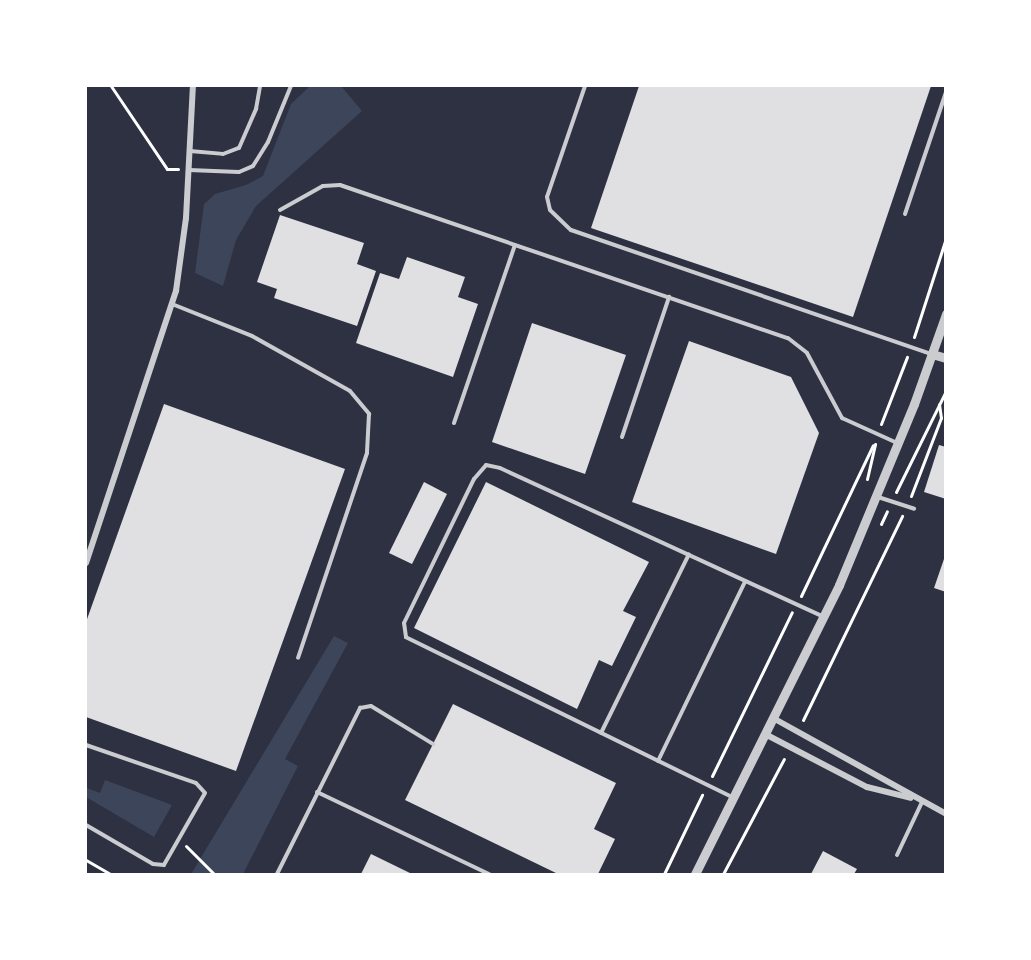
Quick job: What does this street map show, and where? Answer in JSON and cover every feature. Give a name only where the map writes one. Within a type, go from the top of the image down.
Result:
[{"type":"street","points":[[86,563],[172,304],[181,260],[193,86]]},
{"type":"street","points":[[695,874],[823,616],[877,497],[945,314]]},
{"type":"street","points":[[932,354],[945,358]]},
{"type":"street","points":[[773,718],[945,814]]},
{"type":"street","points":[[765,735],[867,787],[922,802]]},
{"type":"lane","points":[[190,151],[223,154],[239,148],[256,108],[260,86]]},
{"type":"lane","points":[[189,170],[239,172],[253,166],[268,142],[291,86]]},
{"type":"lane","points":[[585,86],[547,197],[550,210],[571,230],[932,354]]},
{"type":"lane","points":[[905,214],[945,92]]},
{"type":"lane","points":[[280,210],[323,186],[334,184],[792,340],[807,353],[842,418],[898,444]]},
{"type":"lane","points":[[454,423],[515,245]]},
{"type":"lane","points":[[622,437],[669,297]]},
{"type":"lane","points":[[172,304],[246,333],[340,385],[359,398],[369,414],[367,453],[298,658]]},
{"type":"lane","points":[[733,798],[410,640],[403,628],[474,479],[489,465],[823,616]]},
{"type":"lane","points":[[877,497],[914,509]]},
{"type":"lane","points":[[601,733],[689,554]]},
{"type":"lane","points":[[658,761],[745,582]]},
{"type":"lane","points":[[277,874],[360,708],[371,706],[433,744]]},
{"type":"lane","points":[[86,745],[203,788],[202,802],[166,864],[161,866],[86,825]]},
{"type":"lane","points":[[317,792],[489,874]]},
{"type":"lane","points":[[897,855],[922,802]]},
{"type":"path","points":[[111,86],[167,169],[189,170]]},
{"type":"path","points":[[895,387],[911,346],[945,238]]},
{"type":"path","points":[[798,731],[883,564],[941,418],[939,402],[945,391]]},
{"type":"path","points":[[664,874],[877,435]]},
{"type":"path","points":[[723,874],[790,747]]},
{"type":"path","points":[[179,841],[199,856],[214,874]]},
{"type":"path","points":[[86,860],[110,874]]},
{"type":"shaded area","points":[[310,86],[341,86],[362,111],[256,206],[236,240],[223,286],[195,273],[204,204],[215,194],[246,185],[263,176],[291,104]]},
{"type":"shaded area","points":[[334,636],[348,643],[285,759],[298,766],[243,874],[191,874]]},
{"type":"shaded area","points":[[105,780],[172,805],[154,837],[86,797],[87,788],[100,793]]},
{"type":"building","points":[[639,86],[931,86],[853,317],[591,228]]},
{"type":"building","points":[[280,215],[364,243],[357,264],[376,271],[357,326],[274,298],[277,289],[257,282]]},
{"type":"building","points":[[407,257],[465,277],[458,297],[478,304],[453,377],[356,343],[380,273],[399,279]]},
{"type":"building","points":[[532,323],[626,355],[585,474],[492,442]]},
{"type":"building","points":[[689,341],[791,377],[819,433],[776,554],[632,502]]},
{"type":"building","points":[[164,404],[345,469],[236,771],[86,717],[86,622]]},
{"type":"building","points":[[939,445],[946,447],[946,499],[924,492]]},
{"type":"building","points":[[424,482],[447,494],[412,564],[389,553]]},
{"type":"building","points":[[486,482],[649,562],[623,611],[636,617],[612,666],[599,660],[577,709],[414,628]]},
{"type":"building","points":[[946,556],[946,592],[934,588]]},
{"type":"building","points":[[453,704],[616,783],[594,829],[615,839],[598,874],[558,874],[405,800]]},
{"type":"building","points":[[823,851],[857,869],[854,874],[811,874]]},
{"type":"building","points":[[371,854],[412,874],[361,874]]}]
